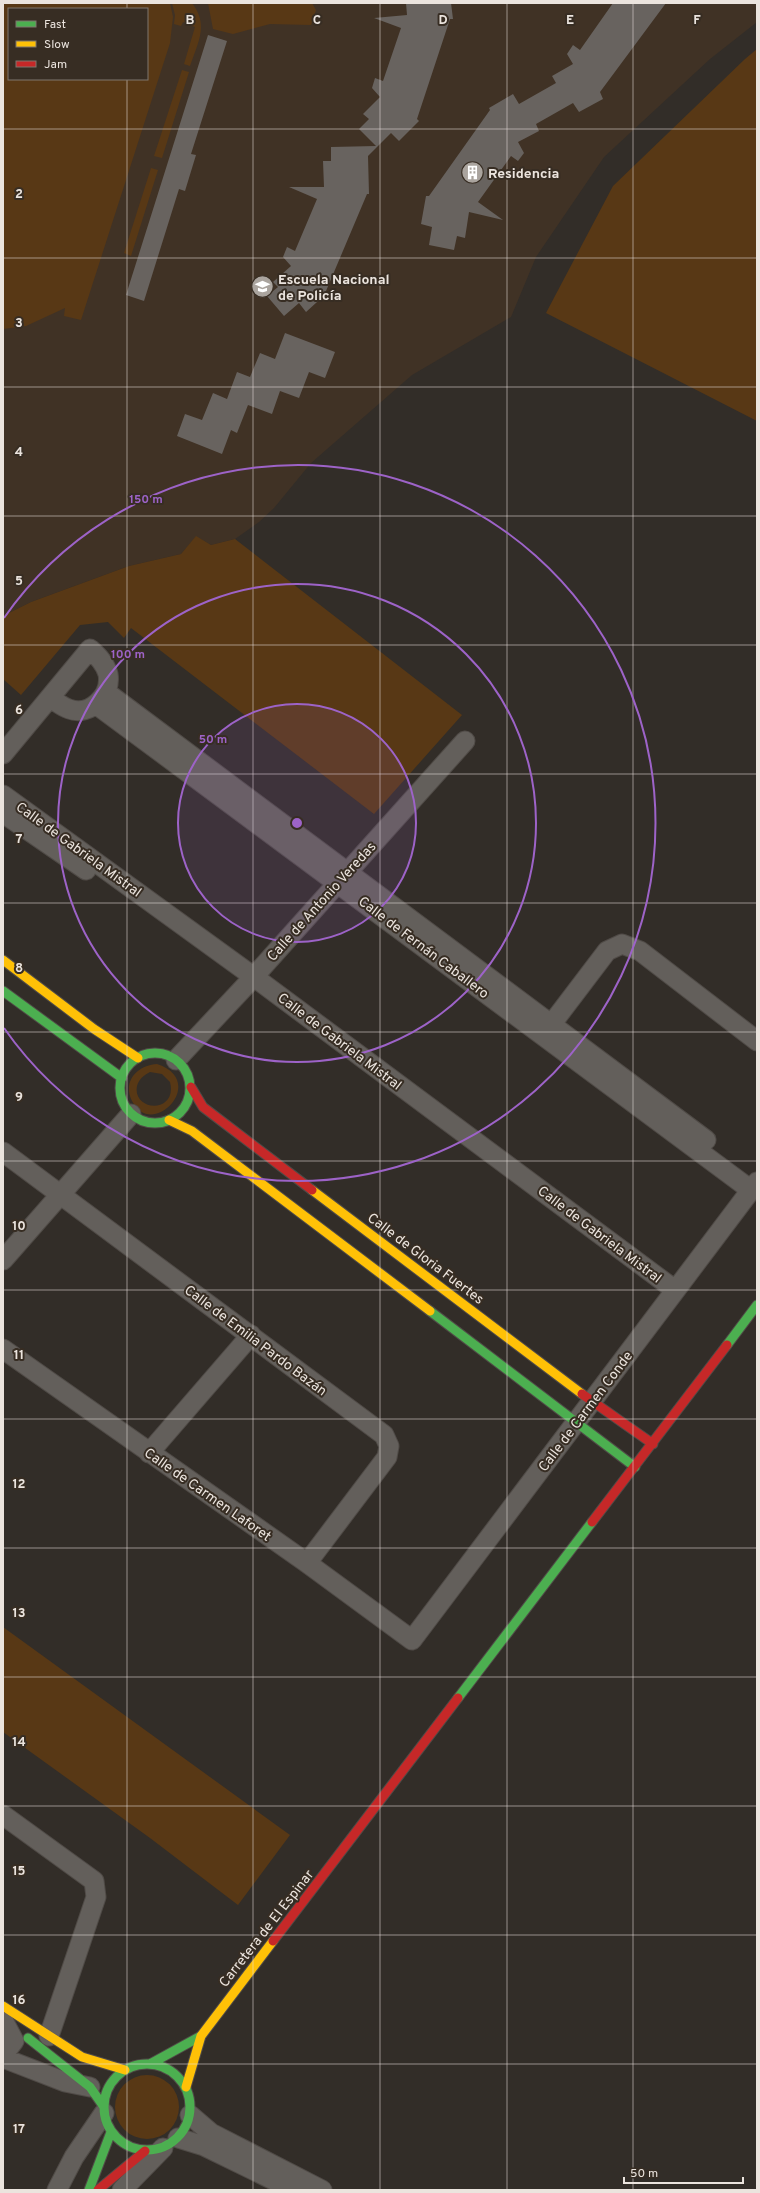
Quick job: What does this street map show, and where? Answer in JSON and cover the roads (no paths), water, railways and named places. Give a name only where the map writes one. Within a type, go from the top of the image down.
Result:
[{"type":"street","points":[[3,754],[90,649],[101,658],[108,675],[101,699],[84,710],[70,709],[50,698]]},
{"type":"street","name":"Calle de Fernán Caballero","points":[[101,699],[755,1183]]},
{"type":"street","name":"Calle de Antonio Veredas","points":[[176,1060],[252,979],[465,740]]},
{"type":"street","name":"Calle de Gabriela Mistral","points":[[3,795],[673,1294]]},
{"type":"street","name":"Calle de Gabriela Mistral","points":[[3,813],[252,979]]},
{"type":"street","points":[[547,1030],[607,951],[622,944],[640,951],[757,1041]]},
{"type":"street","points":[[3,960],[94,1029],[138,1058]]},
{"type":"street","points":[[3,991],[106,1068],[122,1078]]},
{"type":"street","points":[[158,1053],[176,1060],[188,1076],[191,1086],[187,1103],[177,1116],[169,1120],[149,1123],[131,1114],[122,1097],[122,1078],[131,1063],[138,1058],[158,1053]]},
{"type":"street","name":"Calle de Gloria Fuertes","points":[[191,1086],[203,1108],[592,1401],[653,1444]]},
{"type":"street","points":[[3,1260],[131,1114]]},
{"type":"street","points":[[169,1120],[192,1131],[635,1467]]},
{"type":"street","name":"Calle de Emilia Pardo Bazán","points":[[3,1152],[57,1199]]},
{"type":"street","name":"Calle de Emilia Pardo Bazán","points":[[3,1165],[57,1199],[248,1339],[371,1439],[378,1448],[376,1455],[303,1560]]},
{"type":"street","name":"Calle de Carmen Conde","points":[[412,1640],[755,1183]]},
{"type":"street","name":"Carretera de El Espinar","points":[[186,2087],[201,2036],[653,1444],[757,1305]]},
{"type":"street","points":[[149,1453],[248,1339]]},
{"type":"street","name":"Calle de Carmen Laforet","points":[[3,1349],[303,1560],[412,1640]]},
{"type":"street","points":[[3,1815],[94,1881],[96,1897],[49,2036]]},
{"type":"street","points":[[3,2017],[49,2036],[82,2057],[125,2070]]},
{"type":"street","points":[[3,2017],[14,2040],[7,2050],[3,2050]]},
{"type":"street","points":[[3,2017],[90,2088],[104,2110],[111,2132],[126,2146],[204,2146],[294,2190]]},
{"type":"street","name":"Carretera de El Espinar","points":[[150,2064],[201,2036]]},
{"type":"street","points":[[3,2058],[65,2082],[90,2088]]},
{"type":"street","points":[[57,2190],[74,2157],[104,2110],[110,2086],[125,2070],[143,2064],[150,2064],[171,2071],[186,2087],[188,2092],[190,2114],[186,2127],[162,2146],[98,2190]]},
{"type":"street","points":[[190,2114],[211,2133],[322,2190]]},
{"type":"street","points":[[89,2190],[111,2132]]},
{"type":"street","points":[[122,2190],[162,2146]]},
{"type":"place","name":"Residencia","points":[[472,173]]},
{"type":"place","name":"Escuela Nacional de Policía","points":[[263,287]]}]
